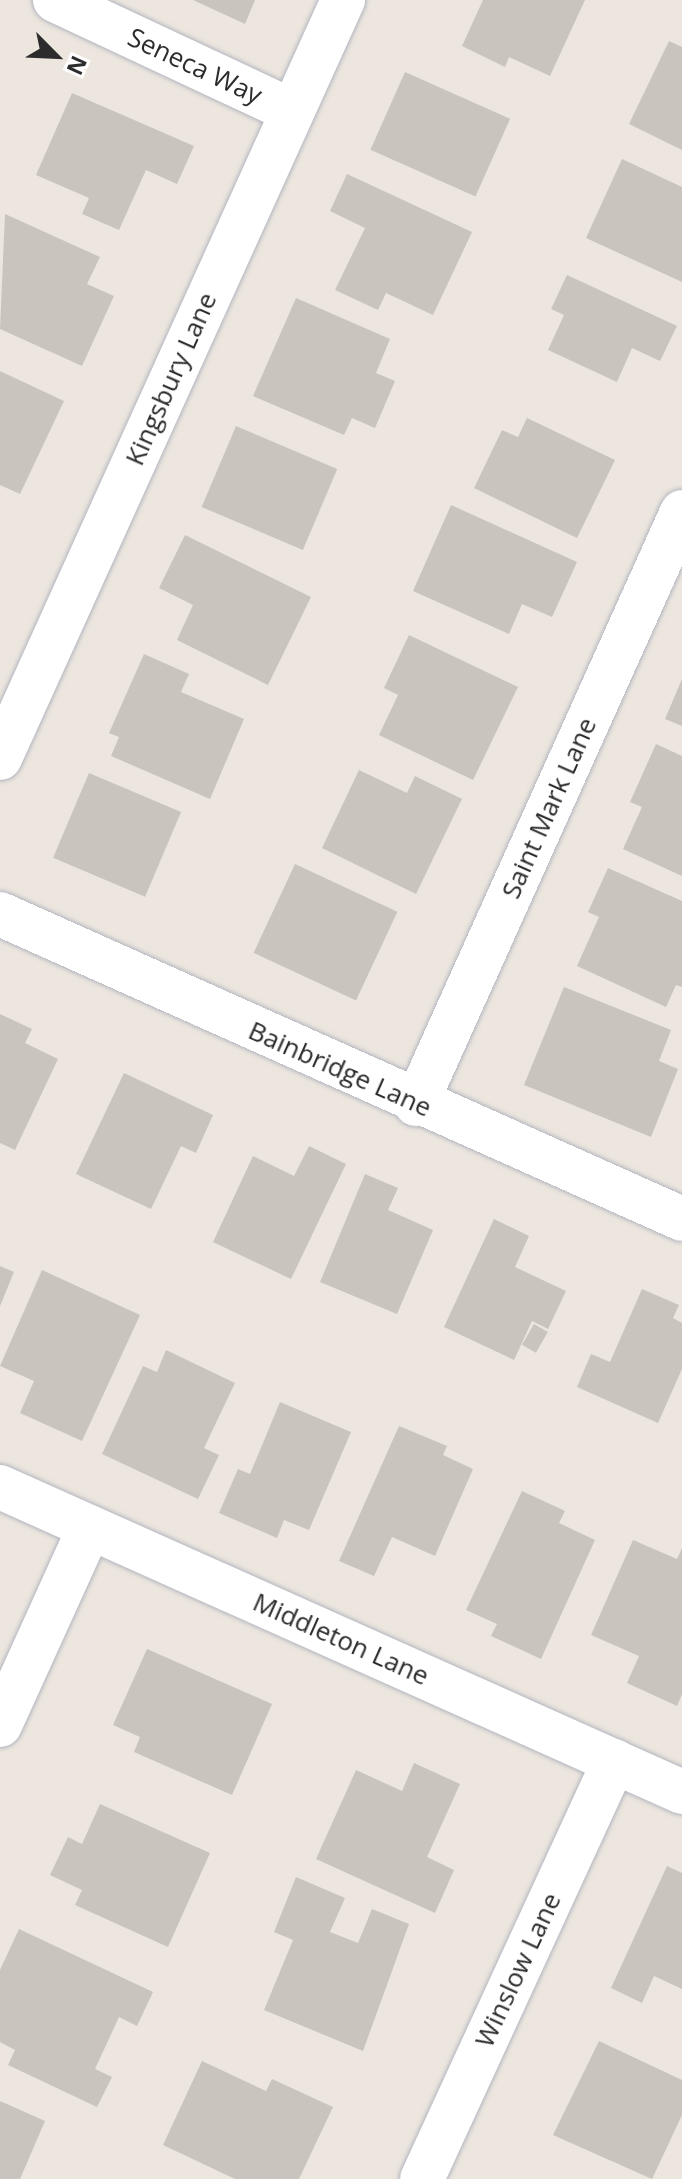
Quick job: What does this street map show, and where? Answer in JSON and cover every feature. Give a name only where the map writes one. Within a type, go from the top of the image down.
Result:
[{"type":"street","name":"Seneca Way","points":[[55,0],[292,111]]},
{"type":"street","name":"Kingsbury Lane","points":[[0,758],[343,0]]},
{"type":"street","name":"Saint Mark Lane","points":[[416,1104],[682,512]]},
{"type":"street","name":"Bainbridge Lane","points":[[0,914],[416,1104],[682,1219]]},
{"type":"street","name":"Middleton Lane","points":[[0,1487],[682,1792]]},
{"type":"street","points":[[0,1725],[90,1527]]},
{"type":"street","name":"Winslow Lane","points":[[422,2179],[614,1761]]},
{"type":"building","points":[[193,0],[255,0],[245,24]]},
{"type":"building","points":[[483,0],[585,0],[550,76],[509,57],[505,67],[462,46]]},
{"type":"building","points":[[669,41],[682,47],[682,150],[629,124]]},
{"type":"building","points":[[405,72],[510,119],[475,196],[370,150]]},
{"type":"building","points":[[72,93],[194,146],[177,184],[146,170],[119,230],[82,214],[89,198],[36,175]]},
{"type":"building","points":[[622,159],[682,187],[682,282],[586,238]]},
{"type":"building","points":[[347,174],[472,232],[433,315],[386,293],[378,310],[335,290],[365,228],[330,211]]},
{"type":"building","points":[[5,214],[100,257],[87,284],[114,296],[82,366],[0,329]]},
{"type":"building","points":[[567,275],[677,326],[660,361],[632,348],[617,382],[548,350],[564,315],[551,309]]},
{"type":"building","points":[[296,298],[390,339],[376,373],[395,381],[375,428],[352,418],[344,435],[253,396]]},
{"type":"building","points":[[0,371],[64,401],[20,494],[0,485]]},
{"type":"building","points":[[527,418],[615,460],[577,538],[474,488],[502,430],[518,437]]},
{"type":"building","points":[[236,426],[337,469],[303,550],[202,507]]},
{"type":"building","points":[[451,505],[577,562],[552,617],[522,604],[509,634],[413,591]]},
{"type":"building","points":[[185,535],[311,597],[268,685],[177,640],[193,605],[159,588]]},
{"type":"building","points":[[409,635],[518,687],[473,780],[379,735],[398,695],[384,688]]},
{"type":"building","points":[[144,654],[189,674],[181,692],[244,719],[210,799],[111,756],[119,737],[109,733]]},
{"type":"building","points":[[682,679],[682,726],[665,719]]},
{"type":"building","points":[[656,744],[682,756],[682,876],[623,849],[642,807],[630,802]]},
{"type":"building","points":[[359,770],[407,793],[415,776],[462,799],[416,894],[322,848]]},
{"type":"building","points":[[89,773],[181,812],[145,897],[53,858]]},
{"type":"building","points":[[295,864],[397,912],[356,1001],[254,953]]},
{"type":"building","points":[[608,868],[682,901],[682,987],[676,985],[666,1007],[577,966],[599,917],[588,912]]},
{"type":"building","points":[[564,987],[671,1030],[659,1061],[678,1069],[651,1137],[524,1085]]},
{"type":"building","points":[[0,1014],[32,1029],[25,1043],[58,1059],[15,1150],[0,1143]]},
{"type":"building","points":[[124,1073],[213,1115],[196,1153],[181,1146],[151,1209],[76,1174]]},
{"type":"building","points":[[309,1146],[346,1164],[291,1279],[213,1242],[253,1156],[294,1176]]},
{"type":"building","points":[[365,1174],[398,1188],[388,1210],[433,1230],[397,1314],[320,1282]]},
{"type":"building","points":[[494,1219],[529,1236],[515,1267],[566,1291],[548,1329],[532,1321],[514,1360],[444,1327]]},
{"type":"building","points":[[0,1266],[14,1272],[0,1306]]},
{"type":"building","points":[[42,1270],[140,1315],[82,1441],[20,1413],[34,1381],[0,1366]]},
{"type":"building","points":[[642,1289],[679,1305],[673,1318],[682,1323],[682,1369],[658,1423],[577,1387],[591,1354],[610,1362]]},
{"type":"building","points":[[534,1324],[548,1332],[536,1353],[522,1345]]},
{"type":"building","points":[[166,1350],[235,1383],[204,1448],[219,1455],[198,1499],[102,1454],[143,1366],[157,1372]]},
{"type":"building","points":[[280,1402],[351,1432],[309,1530],[284,1520],[277,1538],[219,1513],[238,1469],[250,1474]]},
{"type":"building","points":[[399,1426],[447,1446],[443,1455],[473,1469],[435,1556],[392,1537],[374,1576],[339,1561]]},
{"type":"building","points":[[522,1491],[565,1511],[559,1523],[595,1540],[541,1659],[491,1636],[497,1624],[466,1610]]},
{"type":"building","points":[[633,1540],[677,1559],[682,1548],[682,1694],[677,1706],[627,1683],[639,1656],[591,1635]]},
{"type":"building","points":[[147,1649],[272,1704],[232,1795],[134,1752],[140,1737],[113,1725]]},
{"type":"building","points":[[414,1763],[460,1784],[427,1857],[454,1870],[435,1913],[316,1859],[356,1770],[402,1791]]},
{"type":"building","points":[[100,1804],[210,1853],[168,1947],[75,1905],[82,1890],[50,1875],[68,1837],[82,1844]]},
{"type":"building","points":[[667,1866],[682,1873],[682,1989],[654,1976],[642,2003],[611,1988]]},
{"type":"building","points":[[296,1877],[345,1898],[330,1932],[358,1943],[372,1909],[409,1924],[363,2051],[264,2010],[293,1940],[274,1932]]},
{"type":"building","points":[[19,1929],[153,1992],[137,2026],[119,2017],[95,2069],[112,2077],[97,2107],[8,2065],[15,2050],[0,2042],[0,1970]]},
{"type":"building","points":[[599,2041],[682,2080],[682,2115],[652,2179],[553,2135]]},
{"type":"building","points":[[202,2061],[266,2091],[272,2079],[333,2107],[299,2179],[235,2179],[163,2145]]},
{"type":"building","points":[[0,2101],[45,2121],[20,2179],[0,2179]]}]
